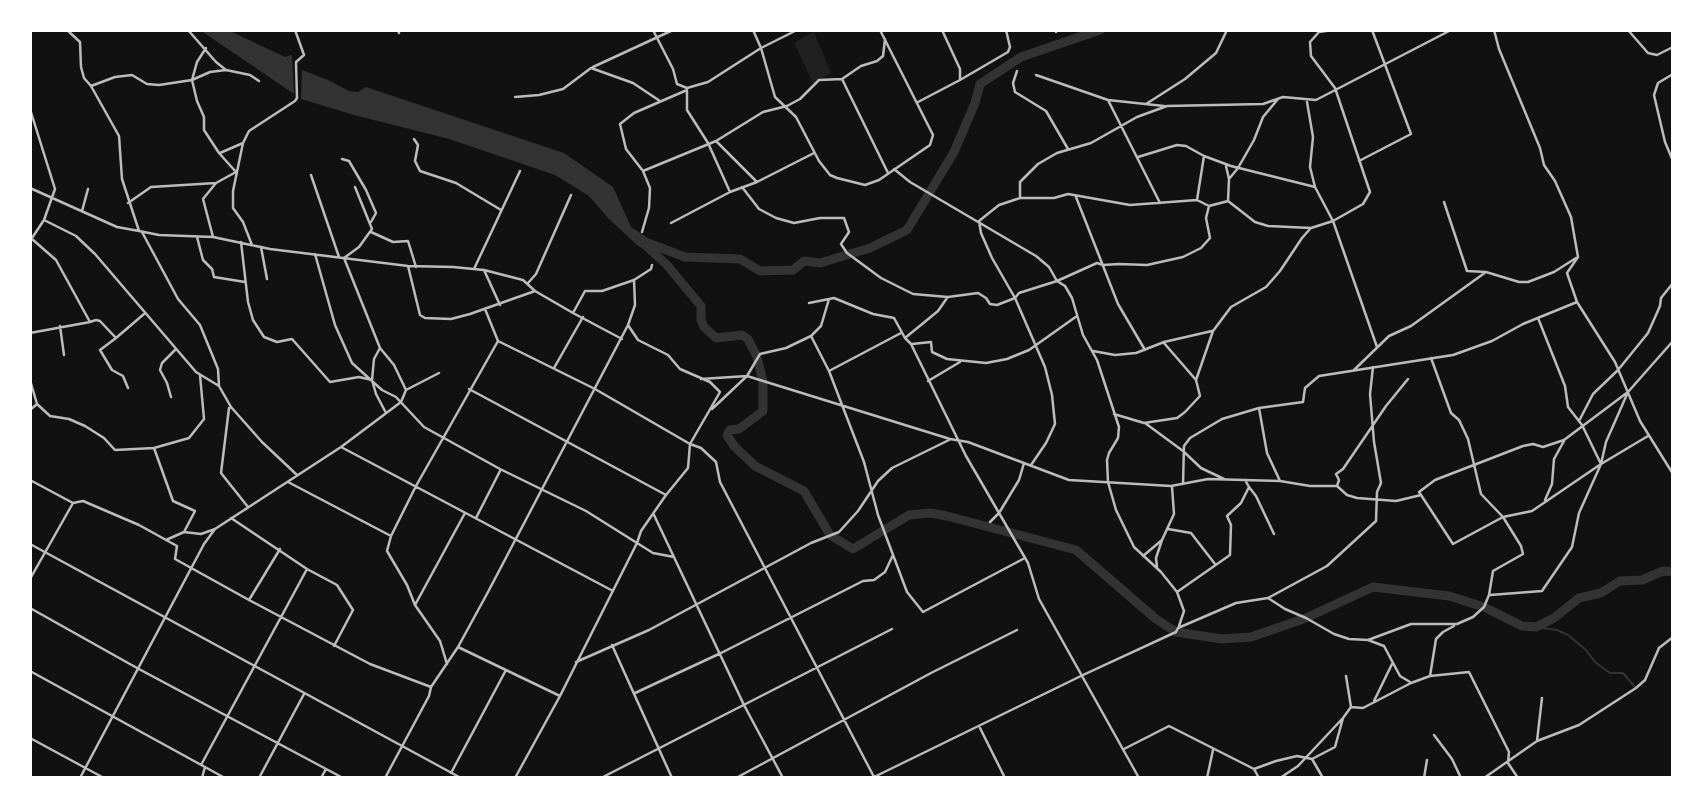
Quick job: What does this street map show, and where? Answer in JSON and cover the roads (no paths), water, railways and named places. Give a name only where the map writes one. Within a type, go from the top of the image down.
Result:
[{"type":"street","points":[[67,30],[80,42],[84,78],[92,86],[119,136],[122,179],[128,203],[140,231],[178,299],[200,325],[218,369],[219,386],[231,407],[262,442],[297,475]]},
{"type":"street","points":[[188,30],[226,70]]},
{"type":"street","points":[[252,245],[243,222],[233,208],[236,172],[249,131],[289,106],[297,97],[296,62],[304,55],[295,30]]},
{"type":"street","points":[[653,30],[673,69],[677,84],[687,89]]},
{"type":"street","points":[[515,97],[563,89],[591,68],[673,30]]},
{"type":"street","points":[[753,30],[775,97],[787,106],[807,134],[814,153],[830,175],[853,183],[871,184],[930,145],[933,135],[880,30]]},
{"type":"street","points":[[642,232],[649,208],[650,188],[643,171],[626,149],[621,124],[634,113],[660,100],[708,82],[761,48],[797,30]]},
{"type":"street","points":[[942,30],[960,69],[960,80]]},
{"type":"street","points":[[917,102],[1007,52],[1010,47],[1006,30]]},
{"type":"street","points":[[1146,104],[1185,79],[1216,53],[1227,30]]},
{"type":"street","points":[[1228,201],[1255,222],[1268,226],[1311,229],[1333,221],[1363,204],[1370,192],[1335,88],[1311,56],[1310,43],[1320,32],[1332,30]]},
{"type":"street","points":[[1359,161],[1411,134],[1372,30]]},
{"type":"street","points":[[1036,75],[1108,100],[1167,106],[1263,104],[1279,97],[1307,100],[1324,97],[1335,88],[1451,30]]},
{"type":"street","points":[[1494,30],[1499,49],[1540,148],[1544,165],[1567,205],[1578,257],[1567,273],[1577,302],[1618,370],[1640,421],[1673,474]]},
{"type":"street","points":[[1628,30],[1648,52],[1657,55],[1673,47]]},
{"type":"street","points":[[643,171],[716,141],[763,112],[787,106],[800,99],[819,80],[842,79],[861,66],[877,61],[883,56],[885,39]]},
{"type":"street","points":[[206,48],[197,62],[192,79],[197,102],[204,117],[204,130],[236,172]]},
{"type":"street","points":[[591,68],[634,83],[660,100]]},
{"type":"street","points":[[92,86],[115,77],[132,75],[147,84],[159,85],[226,70],[250,75],[259,81]]},
{"type":"street","points":[[1017,71],[1013,83],[1015,92],[1046,111],[1068,149]]},
{"type":"street","points":[[1673,74],[1658,83],[1654,95],[1661,127],[1673,161]]},
{"type":"street","points":[[842,79],[888,173]]},
{"type":"street","points":[[687,89],[687,110],[708,143],[730,192]]},
{"type":"street","points":[[1229,179],[1254,140],[1263,117],[1279,97]]},
{"type":"street","points":[[1108,100],[1160,203]]},
{"type":"street","points":[[1307,100],[1313,136],[1310,167],[1315,187],[1333,221],[1377,347]]},
{"type":"street","points":[[1020,198],[1020,182],[1045,159],[1091,143],[1119,125],[1167,106]]},
{"type":"street","points":[[30,108],[55,189],[44,220],[31,240],[56,260],[90,322]]},
{"type":"street","points":[[414,139],[418,145],[415,161],[420,171],[456,183],[501,210]]},
{"type":"street","points":[[716,141],[757,182]]},
{"type":"street","points":[[219,153],[243,143]]},
{"type":"street","points":[[1137,158],[1177,145],[1186,146],[1204,156],[1238,168],[1315,187]]},
{"type":"street","points":[[671,223],[814,153]]},
{"type":"street","points":[[1197,200],[1204,156]]},
{"type":"street","points":[[342,159],[349,161],[366,190],[376,213],[370,222]]},
{"type":"street","points":[[1226,164],[1229,179],[1228,201]]},
{"type":"street","points":[[485,309],[498,341],[595,389],[701,448],[716,462],[720,482],[874,778],[1176,632],[1184,611],[1177,592],[1157,568],[1134,547],[1116,510],[1108,482],[1109,453],[1119,433],[1093,351],[1083,335],[1072,298],[1065,286],[1057,281],[1043,262],[979,221],[910,182],[894,169]]},
{"type":"street","points":[[474,269],[520,171]]},
{"type":"street","points":[[213,237],[203,199],[216,183],[236,172]]},
{"type":"street","points":[[311,175],[380,348],[394,365],[406,390]]},
{"type":"street","points":[[128,203],[151,187],[216,183]]},
{"type":"street","points":[[342,258],[359,247],[370,231],[370,222],[355,187]]},
{"type":"street","points":[[742,187],[759,209],[776,218],[794,223],[820,218],[844,218],[849,232],[841,244],[847,253],[881,278],[913,294],[948,297],[978,293],[990,304],[997,305],[1015,298],[1019,293],[1057,281],[1091,264],[1147,265],[1183,257],[1201,248],[1210,238],[1206,218],[1209,206]]},
{"type":"street","points":[[30,188],[117,227],[159,234],[213,237],[261,247],[408,267],[484,270],[528,284],[535,291],[622,339]]},
{"type":"street","points":[[82,211],[88,189]]},
{"type":"street","points":[[979,221],[999,205],[1020,198],[1054,198],[1068,194],[1129,205],[1197,200],[1209,206],[1228,201]]},
{"type":"street","points":[[528,284],[536,274],[571,195]]},
{"type":"street","points":[[1076,196],[1118,304],[1145,349]]},
{"type":"street","points":[[1444,202],[1467,271],[1486,272],[1528,282],[1554,272],[1578,257]]},
{"type":"street","points":[[44,220],[76,236],[95,254],[110,269],[144,314],[200,375],[219,386]]},
{"type":"street","points":[[979,221],[992,258],[1015,298],[1036,344],[1052,395],[1055,424],[1030,466]]},
{"type":"street","points":[[1196,380],[1213,331],[1231,307],[1266,287],[1311,229]]},
{"type":"street","points":[[370,231],[393,242],[408,240],[416,267]]},
{"type":"street","points":[[197,236],[203,260],[212,269],[214,276],[245,282]]},
{"type":"street","points":[[241,242],[245,282],[253,320],[264,337],[277,342],[292,339],[330,382],[359,377],[372,380]]},
{"type":"street","points":[[261,247],[267,279]]},
{"type":"street","points":[[315,254],[335,326],[352,363],[401,402],[424,427],[500,469],[586,511],[653,553],[674,557]]},
{"type":"street","points":[[573,313],[585,291],[602,291],[634,280],[652,265]]},
{"type":"street","points":[[408,267],[420,315],[425,318],[451,319],[500,305],[535,291]]},
{"type":"street","points":[[484,270],[500,305]]},
{"type":"street","points":[[1354,370],[1389,336],[1411,326],[1486,272]]},
{"type":"street","points":[[385,778],[429,696],[431,687],[458,647],[622,339],[635,305],[634,280]]},
{"type":"street","points":[[1581,423],[1593,394],[1618,370],[1648,333],[1661,298],[1673,283]]},
{"type":"street","points":[[905,338],[938,311],[948,297]]},
{"type":"street","points":[[809,303],[834,298],[873,314],[891,316],[911,344],[958,441],[1025,558],[1039,599],[1139,778]]},
{"type":"street","points":[[708,414],[747,376],[760,354],[786,348],[811,336],[821,326],[829,299]]},
{"type":"street","points":[[1183,484],[1184,446],[1190,438],[1222,419],[1259,408],[1303,402],[1302,392],[1319,376],[1453,355],[1577,302]]},
{"type":"street","points":[[128,388],[123,376],[112,370],[100,350],[144,314]]},
{"type":"street","points":[[911,344],[931,342],[932,352],[947,359],[986,363],[1007,359],[1036,344],[1077,316]]},
{"type":"street","points":[[554,368],[583,317]]},
{"type":"street","points":[[1538,318],[1565,386],[1568,407],[1581,423],[1601,464]]},
{"type":"street","points":[[30,333],[96,320],[116,338]]},
{"type":"street","points":[[60,326],[64,355]]},
{"type":"street","points":[[515,778],[560,696],[641,531],[688,468],[690,444],[720,392],[710,383],[680,369],[668,355],[638,340],[628,326]]},
{"type":"street","points":[[1093,351],[1115,355],[1136,353],[1164,342],[1213,331]]},
{"type":"street","points":[[829,371],[902,333]]},
{"type":"street","points":[[811,336],[829,371],[864,462],[871,492],[907,592],[923,612],[1025,558]]},
{"type":"street","points":[[447,664],[440,641],[415,605],[407,585],[387,551],[391,536],[416,486],[498,341]]},
{"type":"street","points":[[1544,503],[1552,484],[1554,459],[1564,440],[1581,423],[1628,392],[1673,341]]},
{"type":"street","points":[[1144,423],[1177,418],[1200,396],[1196,380],[1164,342]]},
{"type":"street","points":[[171,397],[160,370],[162,363],[177,348]]},
{"type":"street","points":[[380,348],[374,359],[372,380],[386,413]]},
{"type":"street","points":[[1430,676],[1436,639],[1443,632],[1473,617],[1484,607],[1493,571],[1523,554],[1503,517],[1481,495],[1468,439],[1459,420],[1451,413],[1431,358]]},
{"type":"street","points":[[928,381],[960,362]]},
{"type":"street","points":[[1178,628],[1236,603],[1268,598],[1327,566],[1376,520],[1381,483],[1370,394],[1373,367]]},
{"type":"street","points":[[166,540],[184,532],[201,534],[215,529],[341,447],[401,402],[406,390],[439,373]]},
{"type":"street","points":[[30,380],[37,404],[50,416],[69,419],[85,426],[104,438],[115,450],[154,448],[189,438],[204,419],[200,375]]},
{"type":"street","points":[[701,379],[747,376],[805,396],[818,397],[842,407],[968,442],[1069,480],[1171,486],[1208,479],[1280,481],[1310,486],[1337,486],[1347,495],[1396,501],[1421,495]]},
{"type":"street","points":[[1337,486],[1339,480],[1336,474],[1343,469],[1408,379]]},
{"type":"street","points":[[470,389],[666,495]]},
{"type":"street","points":[[1489,595],[1542,591],[1572,547],[1579,513],[1628,392]]},
{"type":"street","points":[[30,410],[37,404]]},
{"type":"street","points":[[231,407],[221,473],[248,508]]},
{"type":"street","points":[[1259,408],[1264,443],[1280,481]]},
{"type":"street","points":[[1114,414],[1144,423],[1183,451],[1201,468],[1224,479]]},
{"type":"street","points":[[1564,440],[1543,447],[1532,444],[1523,446],[1435,480],[1419,492],[1453,544],[1503,517],[1532,510],[1601,464],[1650,436]]},
{"type":"street","points":[[576,662],[649,630],[811,543],[839,532],[858,512],[878,481],[892,468],[950,439]]},
{"type":"street","points":[[341,447],[613,591]]},
{"type":"street","points":[[154,448],[173,501],[195,511],[184,532]]},
{"type":"street","points":[[990,522],[999,513],[1019,480],[1024,463]]},
{"type":"street","points":[[476,518],[500,469]]},
{"type":"street","points":[[30,480],[73,503],[83,501],[166,540],[177,546],[175,559],[334,646],[370,664],[431,687]]},
{"type":"street","points":[[1245,480],[1256,495],[1274,534]]},
{"type":"street","points":[[288,482],[391,536]]},
{"type":"street","points":[[1157,568],[1156,558],[1174,514],[1171,486]]},
{"type":"street","points":[[1177,592],[1230,555],[1231,534],[1227,516],[1241,503],[1249,487]]},
{"type":"street","points":[[30,579],[73,503]]},
{"type":"street","points":[[415,605],[465,513]]},
{"type":"street","points":[[653,515],[744,705],[783,778]]},
{"type":"street","points":[[230,518],[307,569],[337,585],[354,610],[334,646]]},
{"type":"street","points":[[80,778],[204,544],[215,529]]},
{"type":"street","points":[[1166,529],[1191,533],[1215,564]]},
{"type":"street","points":[[1142,556],[1162,540]]},
{"type":"street","points":[[30,544],[461,778]]},
{"type":"street","points":[[249,600],[280,549]]},
{"type":"street","points":[[635,693],[863,581],[874,580],[884,572],[893,555]]},
{"type":"street","points":[[202,778],[203,766],[228,716],[307,569]]},
{"type":"street","points":[[1268,598],[1334,634],[1349,639],[1368,640],[1384,646],[1400,677],[1411,683]]},
{"type":"street","points":[[30,608],[344,778]]},
{"type":"street","points":[[1368,640],[1411,624],[1457,624]]},
{"type":"street","points":[[602,778],[892,629]]},
{"type":"street","points":[[736,778],[1017,630]]},
{"type":"street","points":[[1484,778],[1537,741],[1579,725],[1636,688],[1645,680],[1659,648],[1673,637]]},
{"type":"street","points":[[612,645],[672,778]]},
{"type":"street","points":[[458,647],[560,696]]},
{"type":"street","points":[[1374,701],[1392,664]]},
{"type":"street","points":[[451,773],[506,670]]},
{"type":"street","points":[[30,671],[225,778]]},
{"type":"street","points":[[1351,707],[1363,708],[1430,676],[1469,672],[1509,752],[1508,763],[1518,778]]},
{"type":"street","points":[[1280,778],[1298,766],[1351,707],[1346,676]]},
{"type":"street","points":[[259,778],[304,694]]},
{"type":"street","points":[[1537,741],[1542,698]]},
{"type":"street","points":[[1254,769],[1297,756],[1312,759],[1335,747],[1343,718]]},
{"type":"street","points":[[1124,749],[1169,726],[1254,769],[1259,778]]},
{"type":"street","points":[[980,727],[1005,778]]},
{"type":"street","points":[[1434,735],[1452,759],[1461,778]]},
{"type":"street","points":[[30,738],[104,778]]},
{"type":"street","points":[[1207,778],[1213,750]]},
{"type":"street","points":[[1312,759],[1323,778]]},
{"type":"street","points":[[1424,778],[1427,760]]},
{"type":"street","points":[[321,778],[326,769]]},
{"type":"waterway","points":[[648,243],[685,257],[740,259],[760,271],[793,270],[804,261],[820,263],[870,248],[907,230],[954,152],[975,103],[980,84],[1021,57],[1100,30]]},
{"type":"waterway","points":[[641,241],[667,265],[701,306],[704,327],[716,338],[742,335],[748,339],[757,357],[763,381],[763,411],[739,429],[730,430],[727,435],[734,446],[755,466],[804,491],[830,535],[853,549],[909,515],[930,513],[947,516],[1076,550],[1156,619],[1176,632],[1222,639],[1251,637],[1306,618],[1373,587],[1449,596],[1484,607],[1522,626],[1536,627],[1554,618],[1579,598],[1601,593],[1620,581],[1642,580],[1663,571],[1673,572]]},
{"type":"waterway","points":[[1536,627],[1557,630],[1568,635],[1586,650],[1595,662],[1610,673],[1623,673],[1635,687]]}]
